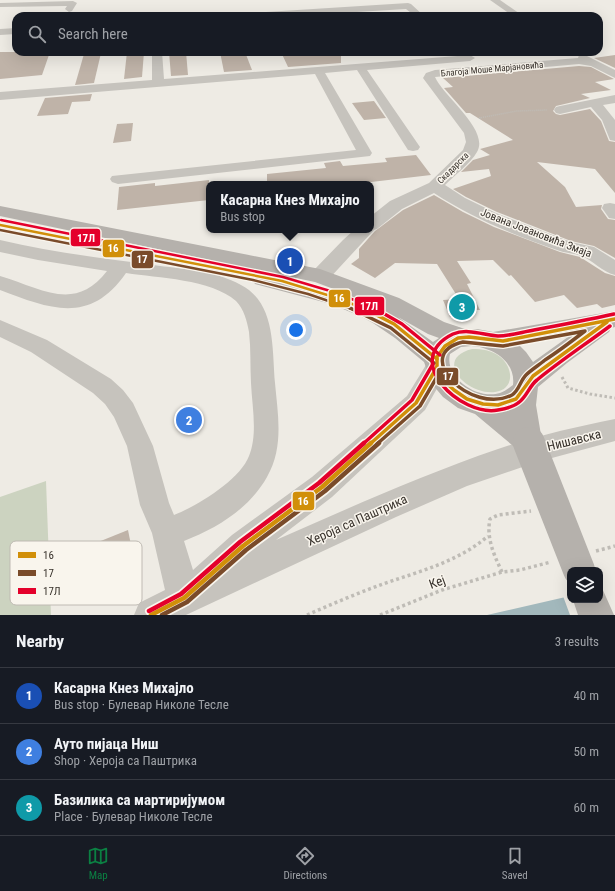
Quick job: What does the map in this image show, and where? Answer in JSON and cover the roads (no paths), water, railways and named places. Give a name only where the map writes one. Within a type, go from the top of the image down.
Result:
[{"type":"main road","points":[[0,211],[320,276],[391,303],[436,328],[462,337],[477,337],[502,345],[518,358],[526,374],[524,387],[530,446],[578,567]]},
{"type":"main road","points":[[0,226],[237,273],[312,291],[354,304],[380,316],[418,343],[437,363],[442,380],[452,392],[467,400],[484,406],[507,404],[516,399],[524,387],[558,356],[611,320]]},
{"type":"main road","points":[[493,341],[611,320]]},
{"type":"main road","points":[[437,363],[440,351],[445,345],[462,337]]},
{"type":"main road","points":[[484,406],[530,446]]},
{"type":"main road","points":[[591,603],[596,615]]},
{"type":"street","points":[[494,0],[513,12]]},
{"type":"street","points":[[0,5],[72,3],[67,12],[0,10]]},
{"type":"street","points":[[298,12],[405,3],[415,12]]},
{"type":"street","points":[[0,32],[12,31]]},
{"type":"street","points":[[157,56],[158,83]]},
{"type":"street","points":[[0,96],[360,67],[470,56]]},
{"type":"street","points":[[492,58],[583,57],[615,75]]},
{"type":"street","name":"Благоја Моше Марјановића","points":[[466,125],[429,78],[430,75],[435,73],[569,62],[583,57]]},
{"type":"street","points":[[360,67],[413,147]]},
{"type":"street","points":[[118,179],[365,153],[318,70]]},
{"type":"street","points":[[560,110],[615,99]]},
{"type":"street","points":[[595,104],[608,119],[615,137]]},
{"type":"street","name":"Скадарска","points":[[374,223],[396,205],[435,186],[470,153],[473,147],[473,137],[466,125]]},
{"type":"street","name":"Јована Јовановића Змаја","points":[[435,186],[459,202],[490,217],[560,244],[587,251],[615,269]]},
{"type":"street","points":[[320,276],[349,244],[362,233]]},
{"type":"street","points":[[0,246],[192,277],[221,284],[238,292],[247,299],[252,307],[256,316],[261,338],[266,430],[265,445],[258,469],[223,506],[206,516],[167,533]]},
{"type":"street","points":[[0,283],[56,301],[78,301],[95,294],[102,289],[121,266]]},
{"type":"street","points":[[0,328],[39,346],[102,386],[114,397],[124,411],[140,446],[155,506],[167,533],[184,598]]},
{"type":"street","name":"Хероја са Паштрика","points":[[184,598],[243,546],[322,487],[416,403],[437,363]]},
{"type":"street","name":"Нишавска","points":[[530,446],[615,430]]},
{"type":"street","name":"Хероја са Паштрика","points":[[151,615],[184,598],[390,504],[495,463],[530,446]]},
{"type":"water","points":[[567,597],[567,603],[603,603],[615,615],[487,615]]},
{"type":"place","name":"Касарна Кнез Михајло","points":[[290,261]]},
{"type":"place","name":"Базилика са мартиријумом","points":[[462,307]]},
{"type":"place","name":"Ауто пијаца Ниш","points":[[189,420]]}]
